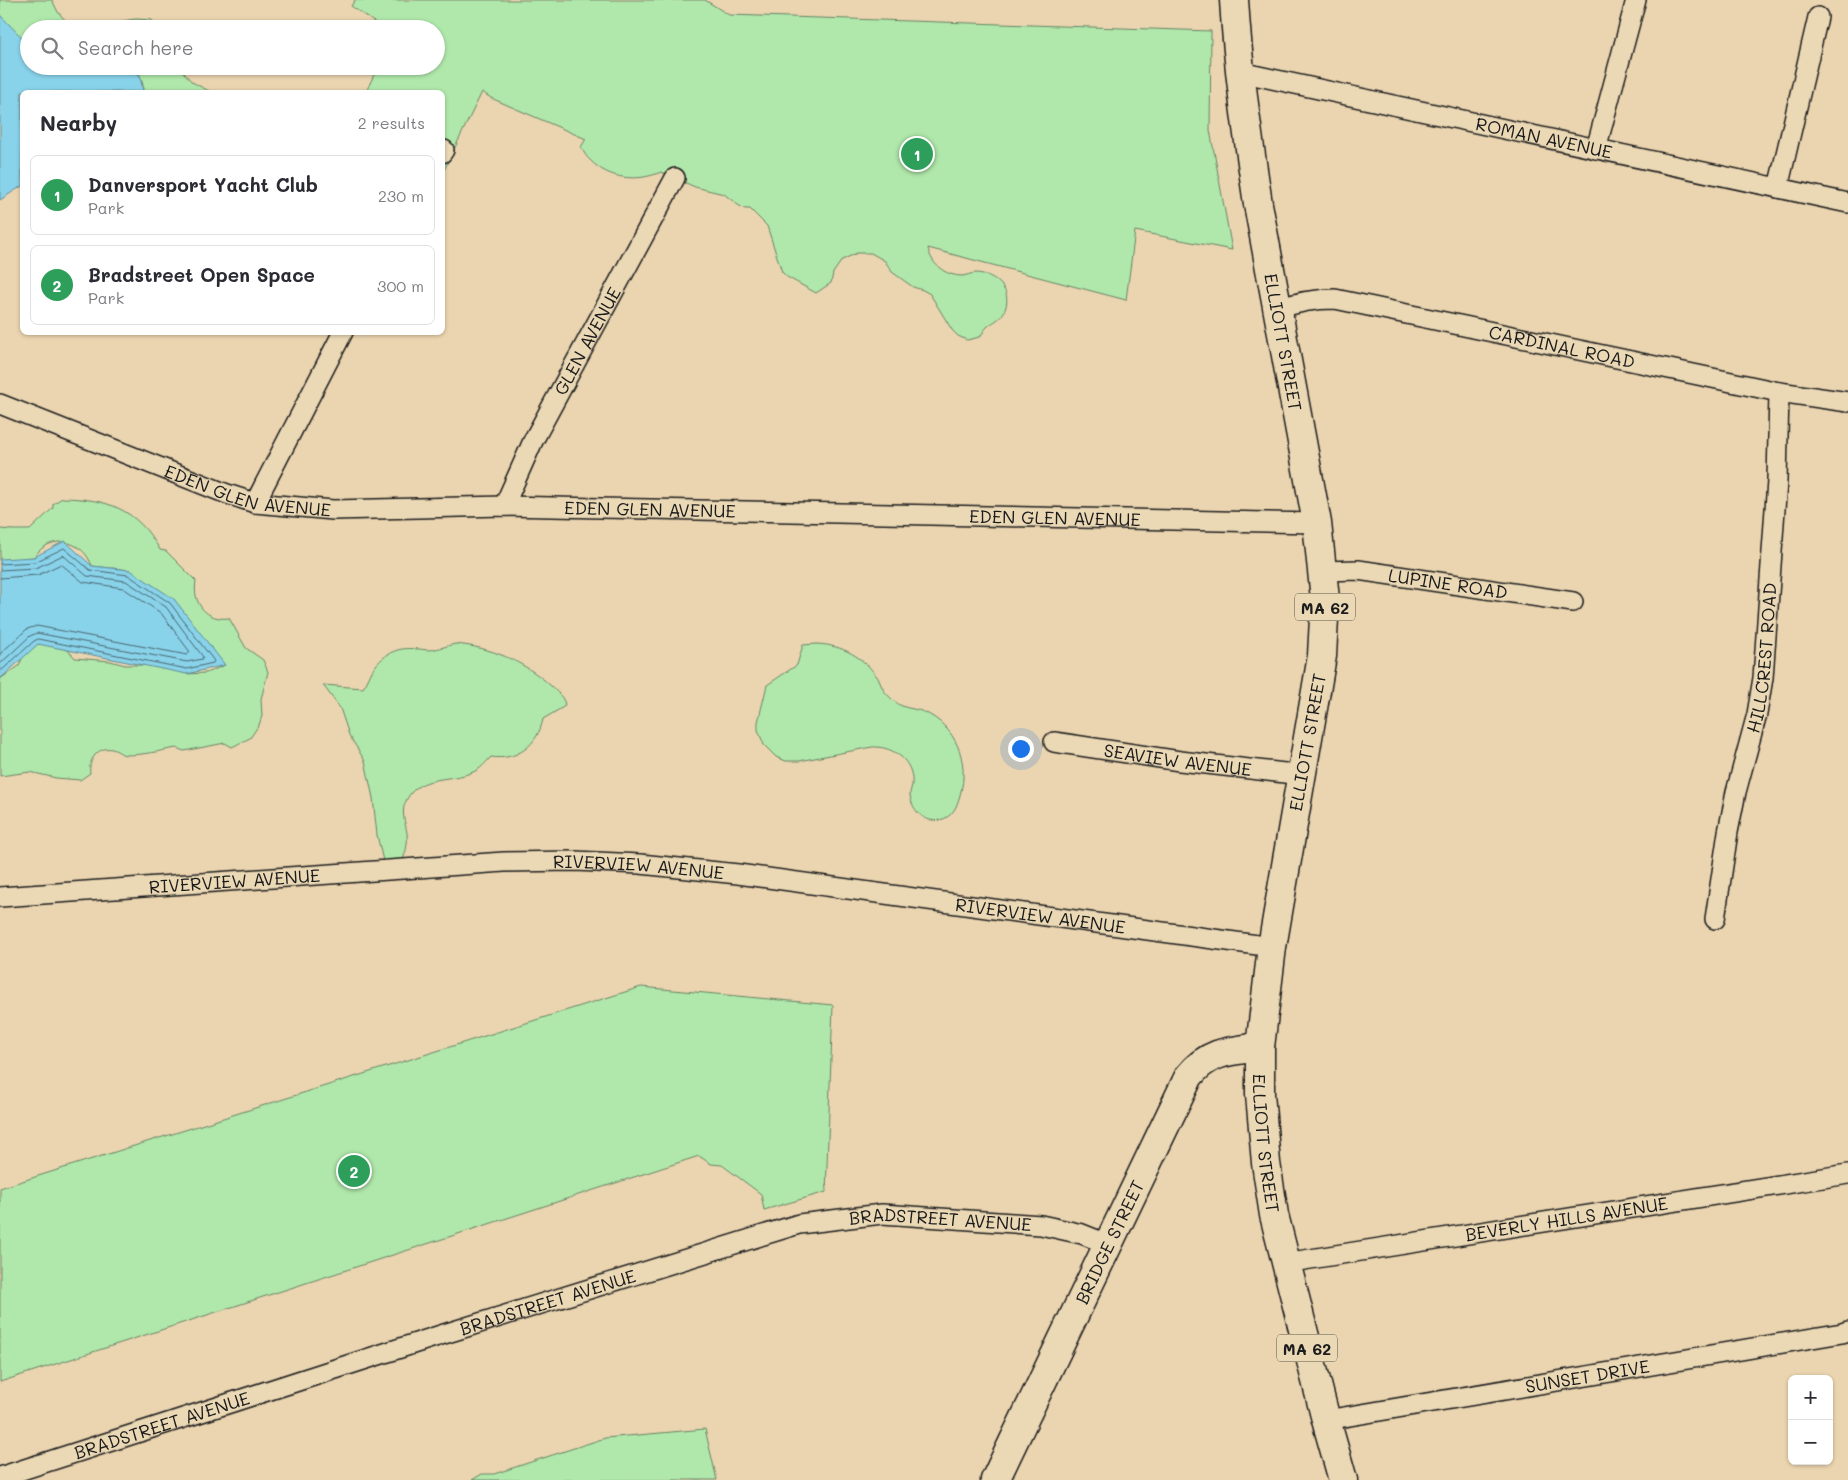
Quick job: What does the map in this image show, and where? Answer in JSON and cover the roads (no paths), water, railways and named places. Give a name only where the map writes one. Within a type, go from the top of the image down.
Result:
[{"type":"main road","name":"ELLIOTT STREET","points":[[1234,0],[1240,72],[1258,204],[1318,523],[1325,599],[1322,656],[1272,947],[1260,1047],[1260,1094],[1265,1154],[1274,1215],[1343,1480]]},
{"type":"main road","name":"BRIDGE STREET","points":[[994,1480],[1189,1076],[1198,1064],[1217,1054],[1260,1047]]},
{"type":"street","points":[[1596,149],[1636,0]]},
{"type":"street","points":[[1778,188],[1818,17]]},
{"type":"street","name":"ROMAN AVENUE","points":[[1240,72],[1848,203]]},
{"type":"street","name":"GLEN AVENUE","points":[[504,506],[532,442],[676,178]]},
{"type":"street","name":"CARDINAL ROAD","points":[[1278,309],[1315,299],[1335,299],[1779,392],[1848,402]]},
{"type":"street","points":[[255,503],[341,335]]},
{"type":"street","name":"HILLCREST ROAD","points":[[1715,919],[1728,832],[1736,792],[1757,714],[1763,678],[1777,480],[1779,392]]},
{"type":"street","name":"EDEN GLEN AVENUE","points":[[0,404],[209,487],[255,503],[333,510],[504,506],[1318,523]]},
{"type":"street","name":"LUPINE ROAD","points":[[1323,571],[1367,572],[1573,602]]},
{"type":"street","name":"SEAVIEW AVENUE","points":[[1054,742],[1180,761],[1302,775]]},
{"type":"street","name":"RIVERVIEW AVENUE","points":[[0,897],[504,862],[575,861],[640,864],[738,874],[1272,947]]},
{"type":"street","name":"BEVERLY HILLS AVENUE","points":[[1285,1263],[1848,1174]]},
{"type":"street","name":"BRADSTREET AVENUE","points":[[0,1477],[453,1331],[799,1224],[882,1214],[1041,1225],[1082,1234],[1107,1244]]},
{"type":"street","name":"SUNSET DRIVE","points":[[1326,1420],[1842,1333],[1848,1330]]},
{"type":"water","points":[[0,15],[20,36],[20,75],[140,75],[143,90],[20,90],[20,187],[0,200]]},
{"type":"water","points":[[65,541],[92,566],[130,570],[174,599],[225,665],[187,674],[38,644],[0,679],[0,559],[34,557]]},
{"type":"place","name":"Danversport Yacht Club","points":[[917,154]]},
{"type":"place","name":"Bradstreet Open Space","points":[[354,1171]]}]
